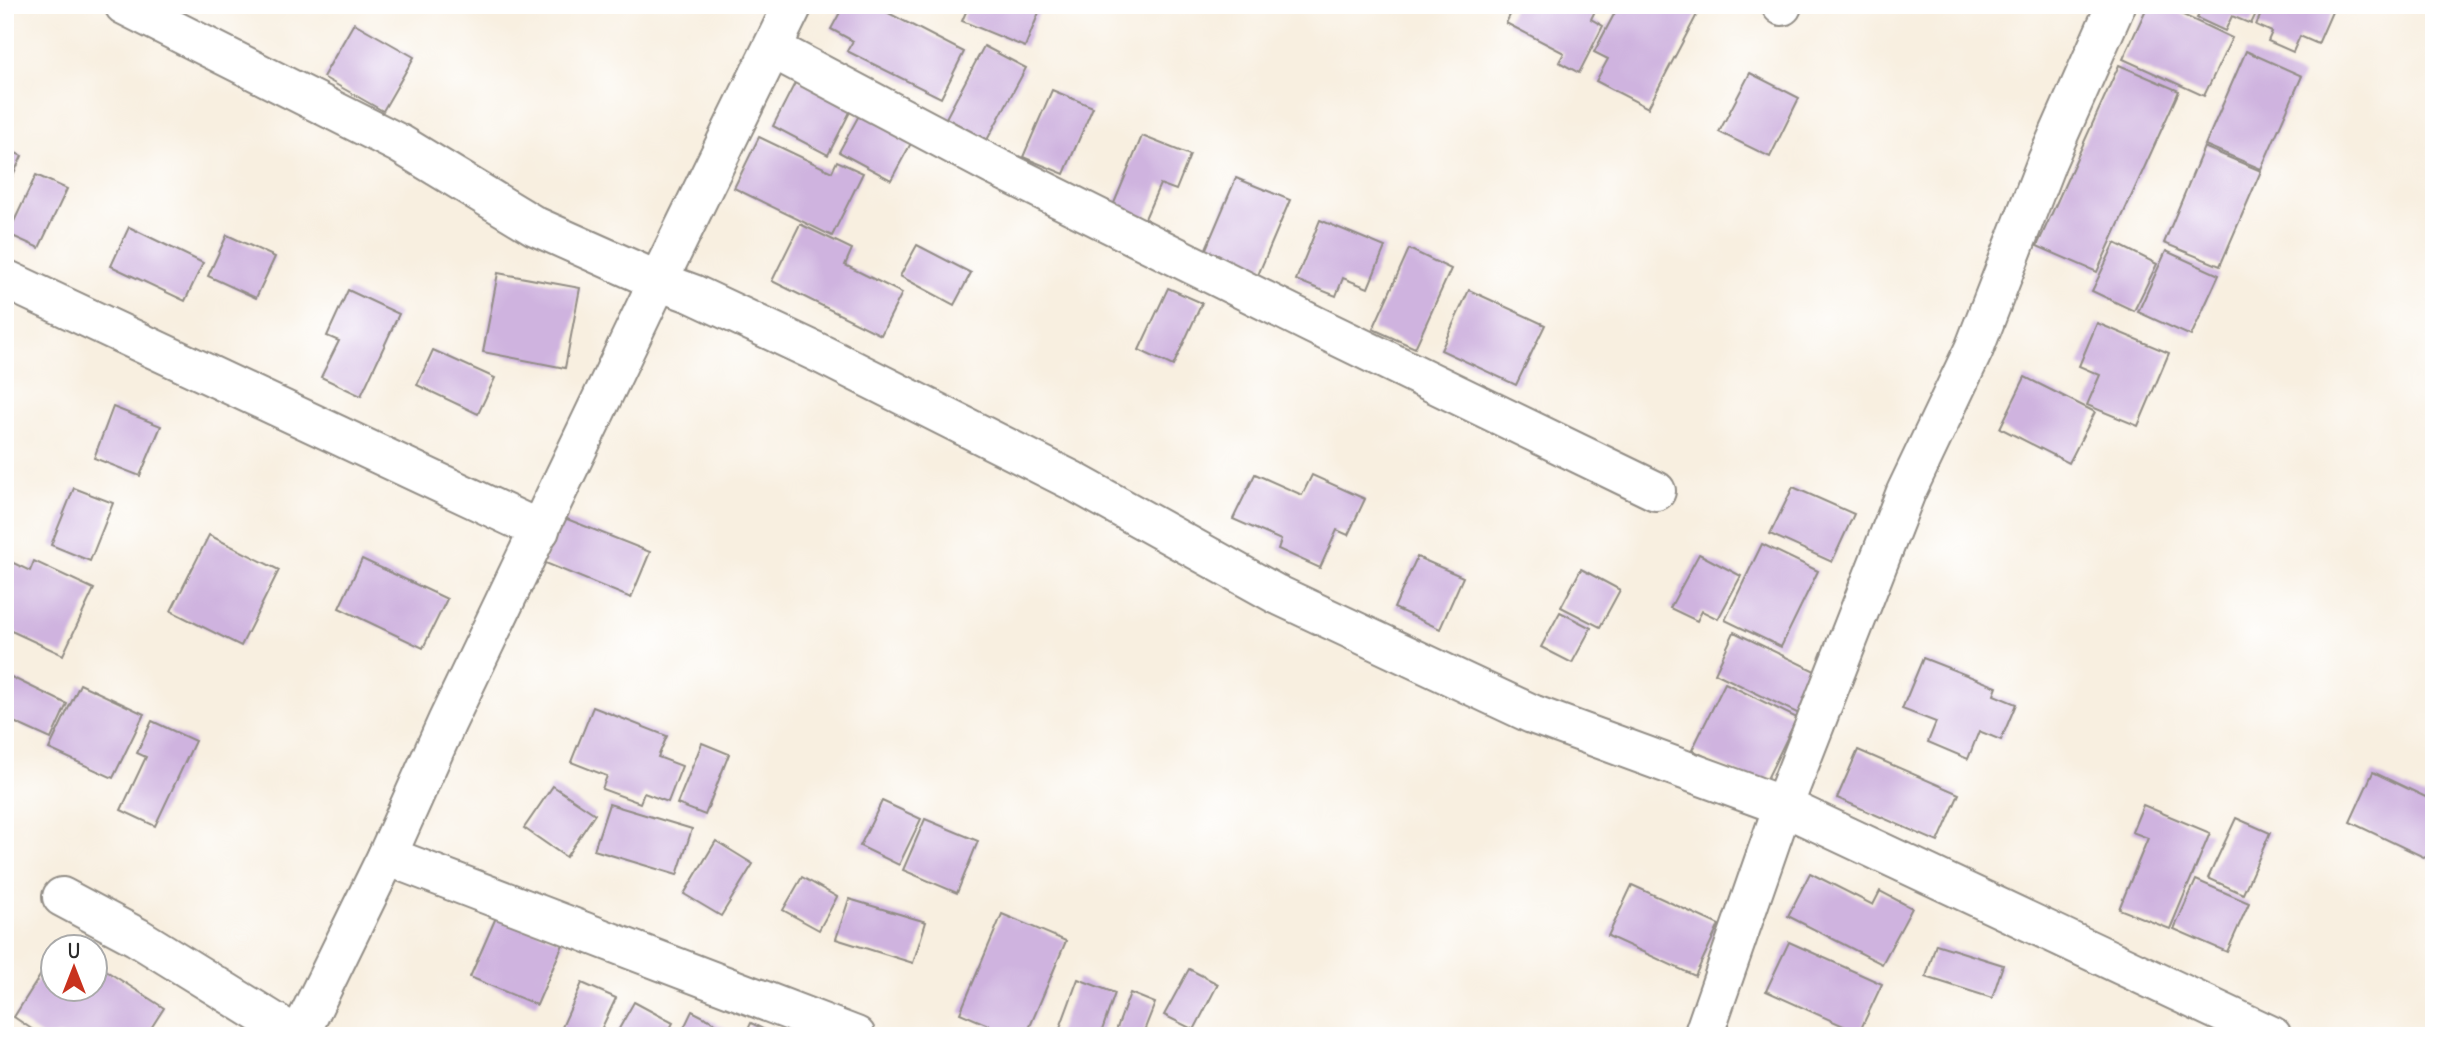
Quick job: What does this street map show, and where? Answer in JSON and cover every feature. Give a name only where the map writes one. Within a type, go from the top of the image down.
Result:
[{"type":"street","points":[[124,5],[400,144],[536,226],[823,355],[1073,481],[1288,600],[1532,713],[1783,806],[2272,1036]]},
{"type":"street","points":[[62,897],[136,937],[298,1036],[387,856],[447,722],[793,5]]},
{"type":"street","points":[[1703,1036],[1783,806],[1906,492],[1974,349],[2047,161],[2116,5]]},
{"type":"street","points":[[773,49],[992,165],[1656,491]]},
{"type":"street","points":[[5,279],[540,530]]},
{"type":"street","points":[[387,856],[856,1036]]},
{"type":"building","points":[[844,5],[873,5],[964,52],[941,98],[847,51],[853,41],[831,29]]},
{"type":"building","points":[[969,5],[1042,5],[1025,47],[962,21]]},
{"type":"building","points":[[1515,5],[1598,5],[1591,19],[1603,26],[1579,73],[1559,62],[1564,53],[1506,23]]},
{"type":"building","points":[[1619,5],[1702,5],[1648,108],[1596,81],[1608,59],[1594,52]]},
{"type":"building","points":[[2148,5],[2162,5],[2232,38],[2204,96],[2123,59]]},
{"type":"building","points":[[2204,5],[2260,5],[2251,24],[2232,16],[2225,31],[2197,18]]},
{"type":"building","points":[[2265,5],[2335,5],[2318,44],[2300,36],[2293,52],[2268,41],[2272,32],[2256,25]]},
{"type":"building","points":[[354,23],[414,57],[383,111],[323,77]]},
{"type":"building","points":[[984,46],[1026,68],[987,140],[946,118]]},
{"type":"building","points":[[2246,51],[2302,76],[2261,169],[2205,145]]},
{"type":"building","points":[[2119,65],[2179,91],[2097,272],[2037,246]]},
{"type":"building","points":[[1750,73],[1799,98],[1770,157],[1719,132]]},
{"type":"building","points":[[797,79],[852,108],[828,155],[773,126]]},
{"type":"building","points":[[1052,90],[1093,107],[1064,174],[1023,157]]},
{"type":"building","points":[[863,108],[915,136],[891,180],[839,152]]},
{"type":"building","points":[[1142,136],[1190,155],[1176,190],[1160,184],[1144,221],[1112,208]]},
{"type":"building","points":[[759,137],[832,172],[837,161],[863,173],[832,236],[734,188]]},
{"type":"building","points":[[2204,147],[2261,171],[2220,266],[2164,243]]},
{"type":"building","points":[[5,148],[22,156],[5,192]]},
{"type":"building","points":[[36,175],[67,189],[39,248],[8,234]]},
{"type":"building","points":[[1236,178],[1290,200],[1256,280],[1202,258]]},
{"type":"building","points":[[1320,220],[1385,247],[1368,288],[1343,278],[1336,296],[1296,280]]},
{"type":"building","points":[[800,224],[852,249],[845,265],[902,293],[881,335],[772,281]]},
{"type":"building","points":[[129,227],[203,263],[185,301],[111,266]]},
{"type":"building","points":[[227,235],[275,257],[256,298],[208,276]]},
{"type":"building","points":[[2115,243],[2157,264],[2134,311],[2092,291]]},
{"type":"building","points":[[917,245],[971,273],[954,305],[900,276]]},
{"type":"building","points":[[1409,249],[1451,269],[1415,348],[1373,329]]},
{"type":"building","points":[[2166,251],[2219,275],[2191,336],[2138,312]]},
{"type":"building","points":[[498,273],[580,288],[565,368],[483,352]]},
{"type":"building","points":[[1168,288],[1202,303],[1173,366],[1139,350]]},
{"type":"building","points":[[348,290],[399,314],[361,396],[321,377],[339,341],[327,336]]},
{"type":"building","points":[[1469,290],[1545,325],[1516,385],[1441,350]]},
{"type":"building","points":[[2097,323],[2169,353],[2138,426],[2087,405],[2100,375],[2079,366]]},
{"type":"building","points":[[433,350],[495,378],[478,414],[417,385]]},
{"type":"building","points":[[2025,377],[2095,412],[2069,463],[2000,428]]},
{"type":"building","points":[[113,407],[161,426],[140,476],[94,458]]},
{"type":"building","points":[[1255,474],[1302,495],[1312,475],[1365,499],[1348,535],[1337,530],[1320,568],[1278,549],[1281,540],[1233,519]]},
{"type":"building","points":[[1793,487],[1854,514],[1832,562],[1770,534]]},
{"type":"building","points":[[74,488],[113,503],[90,561],[51,545]]},
{"type":"building","points":[[562,517],[650,552],[631,598],[543,562]]},
{"type":"building","points":[[209,535],[279,570],[241,646],[171,611]]},
{"type":"building","points":[[1762,544],[1818,571],[1781,647],[1725,620]]},
{"type":"building","points":[[1699,554],[1741,576],[1718,619],[1702,611],[1697,621],[1670,608]]},
{"type":"building","points":[[1417,557],[1463,577],[1440,629],[1394,608]]},
{"type":"building","points":[[5,559],[30,571],[34,561],[94,589],[63,655],[5,628]]},
{"type":"building","points":[[362,559],[447,599],[423,648],[339,608]]},
{"type":"building","points":[[1581,569],[1620,590],[1600,627],[1561,607]]},
{"type":"building","points":[[1560,612],[1591,628],[1572,663],[1541,647]]},
{"type":"building","points":[[1734,632],[1819,673],[1799,714],[1715,673]]},
{"type":"building","points":[[1923,658],[1997,687],[1994,695],[2016,704],[2001,740],[1979,731],[1968,759],[1928,742],[1936,722],[1902,709]]},
{"type":"building","points":[[5,674],[67,704],[51,739],[5,718]]},
{"type":"building","points":[[1725,683],[1797,718],[1764,785],[1692,750]]},
{"type":"building","points":[[80,684],[144,714],[113,778],[49,749]]},
{"type":"building","points":[[593,707],[667,736],[658,757],[682,766],[668,802],[644,793],[640,803],[602,789],[607,776],[571,762]]},
{"type":"building","points":[[152,721],[195,741],[155,826],[121,810],[146,757],[137,753]]},
{"type":"building","points":[[702,743],[729,754],[705,815],[677,804]]},
{"type":"building","points":[[1858,750],[1959,794],[1938,842],[1837,798]]},
{"type":"building","points":[[2373,772],[2434,801],[2434,862],[2350,822]]},
{"type":"building","points":[[553,786],[595,814],[566,857],[524,828]]},
{"type":"building","points":[[882,801],[921,819],[899,865],[860,846]]},
{"type":"building","points":[[609,804],[692,829],[677,875],[594,850]]},
{"type":"building","points":[[2143,805],[2210,833],[2170,929],[2119,909],[2148,838],[2132,832]]},
{"type":"building","points":[[2236,818],[2270,833],[2243,894],[2208,878]]},
{"type":"building","points":[[925,819],[978,841],[957,893],[903,870]]},
{"type":"building","points":[[716,841],[753,864],[721,916],[684,894]]},
{"type":"building","points":[[1810,873],[1873,905],[1880,891],[1912,908],[1882,964],[1788,916]]},
{"type":"building","points":[[802,877],[837,897],[819,930],[783,910]]},
{"type":"building","points":[[2196,880],[2249,903],[2227,952],[2174,929]]},
{"type":"building","points":[[1632,885],[1719,925],[1695,976],[1608,936]]},
{"type":"building","points":[[849,899],[926,922],[913,963],[836,939]]},
{"type":"building","points":[[1002,914],[1066,941],[1026,1036],[1014,1036],[960,1013]]},
{"type":"building","points":[[497,915],[564,942],[537,1005],[470,977]]},
{"type":"building","points":[[1789,942],[1882,984],[1859,1033],[1766,991]]},
{"type":"building","points":[[1936,944],[2003,965],[1992,998],[1926,977]]},
{"type":"building","points":[[1189,969],[1218,984],[1194,1030],[1164,1015]]},
{"type":"building","points":[[108,972],[164,1008],[146,1036],[42,1036],[14,1017],[38,979],[38,1002],[108,1002]]},
{"type":"building","points":[[1078,979],[1115,993],[1100,1036],[1057,1036]]},
{"type":"building","points":[[582,983],[616,998],[598,1036],[558,1036]]},
{"type":"building","points":[[1130,993],[1155,1003],[1142,1036],[1114,1036]]},
{"type":"building","points":[[634,1002],[673,1023],[666,1036],[615,1036]]},
{"type":"building","points":[[692,1011],[735,1033],[734,1036],[680,1036]]},
{"type":"building","points":[[751,1023],[777,1036],[745,1036]]}]
